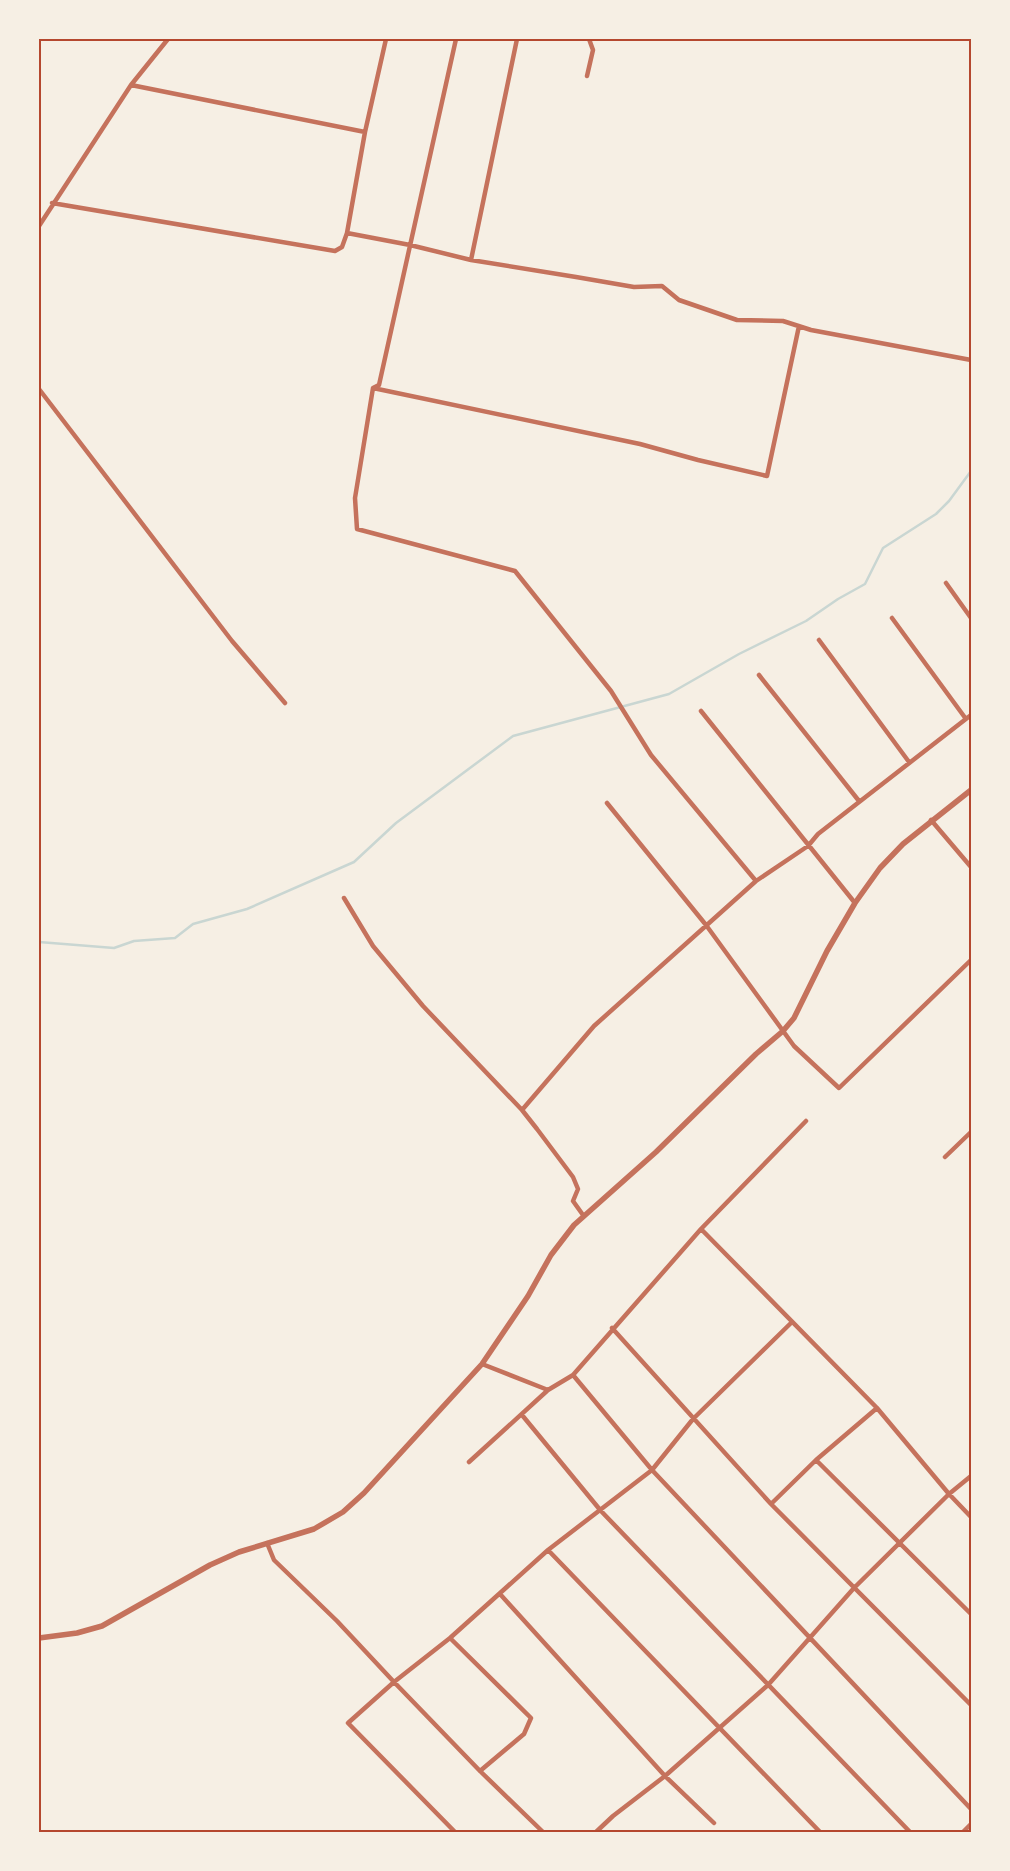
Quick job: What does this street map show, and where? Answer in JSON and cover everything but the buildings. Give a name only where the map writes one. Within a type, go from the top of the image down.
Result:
[{"type":"street","points":[[39,226],[52,203],[131,85],[168,39]]},
{"type":"street","points":[[52,203],[334,251],[342,247],[347,233],[365,132],[386,39]]},
{"type":"street","points":[[373,388],[379,385],[456,39]]},
{"type":"street","points":[[472,260],[517,39]]},
{"type":"street","points":[[587,76],[593,50],[589,39]]},
{"type":"street","points":[[131,85],[365,132]]},
{"type":"street","points":[[347,233],[410,245],[472,260],[634,287],[662,286],[679,300],[737,320],[783,321],[820,332],[971,360]]},
{"type":"street","points":[[373,388],[640,444],[767,476],[799,326]]},
{"type":"street","points":[[373,388],[355,498],[357,529],[515,571],[611,691],[651,755],[756,880]]},
{"type":"street","points":[[39,389],[232,641],[285,703]]},
{"type":"street","points":[[946,583],[971,618]]},
{"type":"street","points":[[892,618],[966,719]]},
{"type":"street","points":[[819,640],[909,762]]},
{"type":"street","points":[[759,675],[859,802]]},
{"type":"street","points":[[701,711],[855,903]]},
{"type":"street","points":[[522,1110],[594,1026],[756,880],[808,846],[818,834],[971,716]]},
{"type":"street","points":[[39,1638],[77,1633],[102,1626],[210,1565],[239,1552],[314,1529],[343,1512],[364,1493],[482,1364],[528,1296],[551,1255],[583,1215],[650,1158],[756,1054],[783,1031],[794,1018],[826,951],[855,903],[880,868],[903,844],[971,790]]},
{"type":"street","points":[[607,803],[706,925],[794,1046],[839,1088],[971,960]]},
{"type":"street","points":[[932,820],[971,867]]},
{"type":"street","points":[[344,898],[373,946],[423,1006],[522,1110],[573,1177],[578,1190],[573,1201],[583,1215]]},
{"type":"street","points":[[469,1462],[548,1390],[573,1374],[701,1229],[806,1121]]},
{"type":"street","points":[[945,1157],[971,1132]]},
{"type":"street","points":[[701,1229],[876,1408],[971,1517]]},
{"type":"street","points":[[455,1832],[348,1724],[394,1682],[450,1638],[548,1550],[652,1470],[693,1419],[792,1322]]},
{"type":"street","points":[[612,1328],[771,1504],[971,1705]]},
{"type":"street","points":[[482,1364],[548,1390]]},
{"type":"street","points":[[573,1374],[652,1470],[811,1636],[971,1809]]},
{"type":"street","points":[[771,1504],[816,1460],[876,1408]]},
{"type":"street","points":[[522,1415],[601,1510],[910,1832]]},
{"type":"street","points":[[816,1460],[971,1614]]},
{"type":"street","points":[[596,1832],[613,1816],[665,1776],[768,1685],[854,1588],[949,1494],[971,1476]]},
{"type":"street","points":[[267,1543],[274,1560],[337,1620],[480,1771],[543,1832]]},
{"type":"street","points":[[548,1550],[820,1832]]},
{"type":"street","points":[[500,1594],[665,1776],[714,1823]]},
{"type":"street","points":[[450,1638],[531,1718],[524,1734],[480,1771]]},
{"type":"street","points":[[963,1832],[971,1824]]},
{"type":"waterway","points":[[39,942],[114,948],[134,941],[175,938],[193,924],[247,909],[354,862],[396,823],[513,736],[669,694],[739,654],[806,621],[838,599],[865,584],[883,548],[936,514],[949,501],[971,471]]}]
